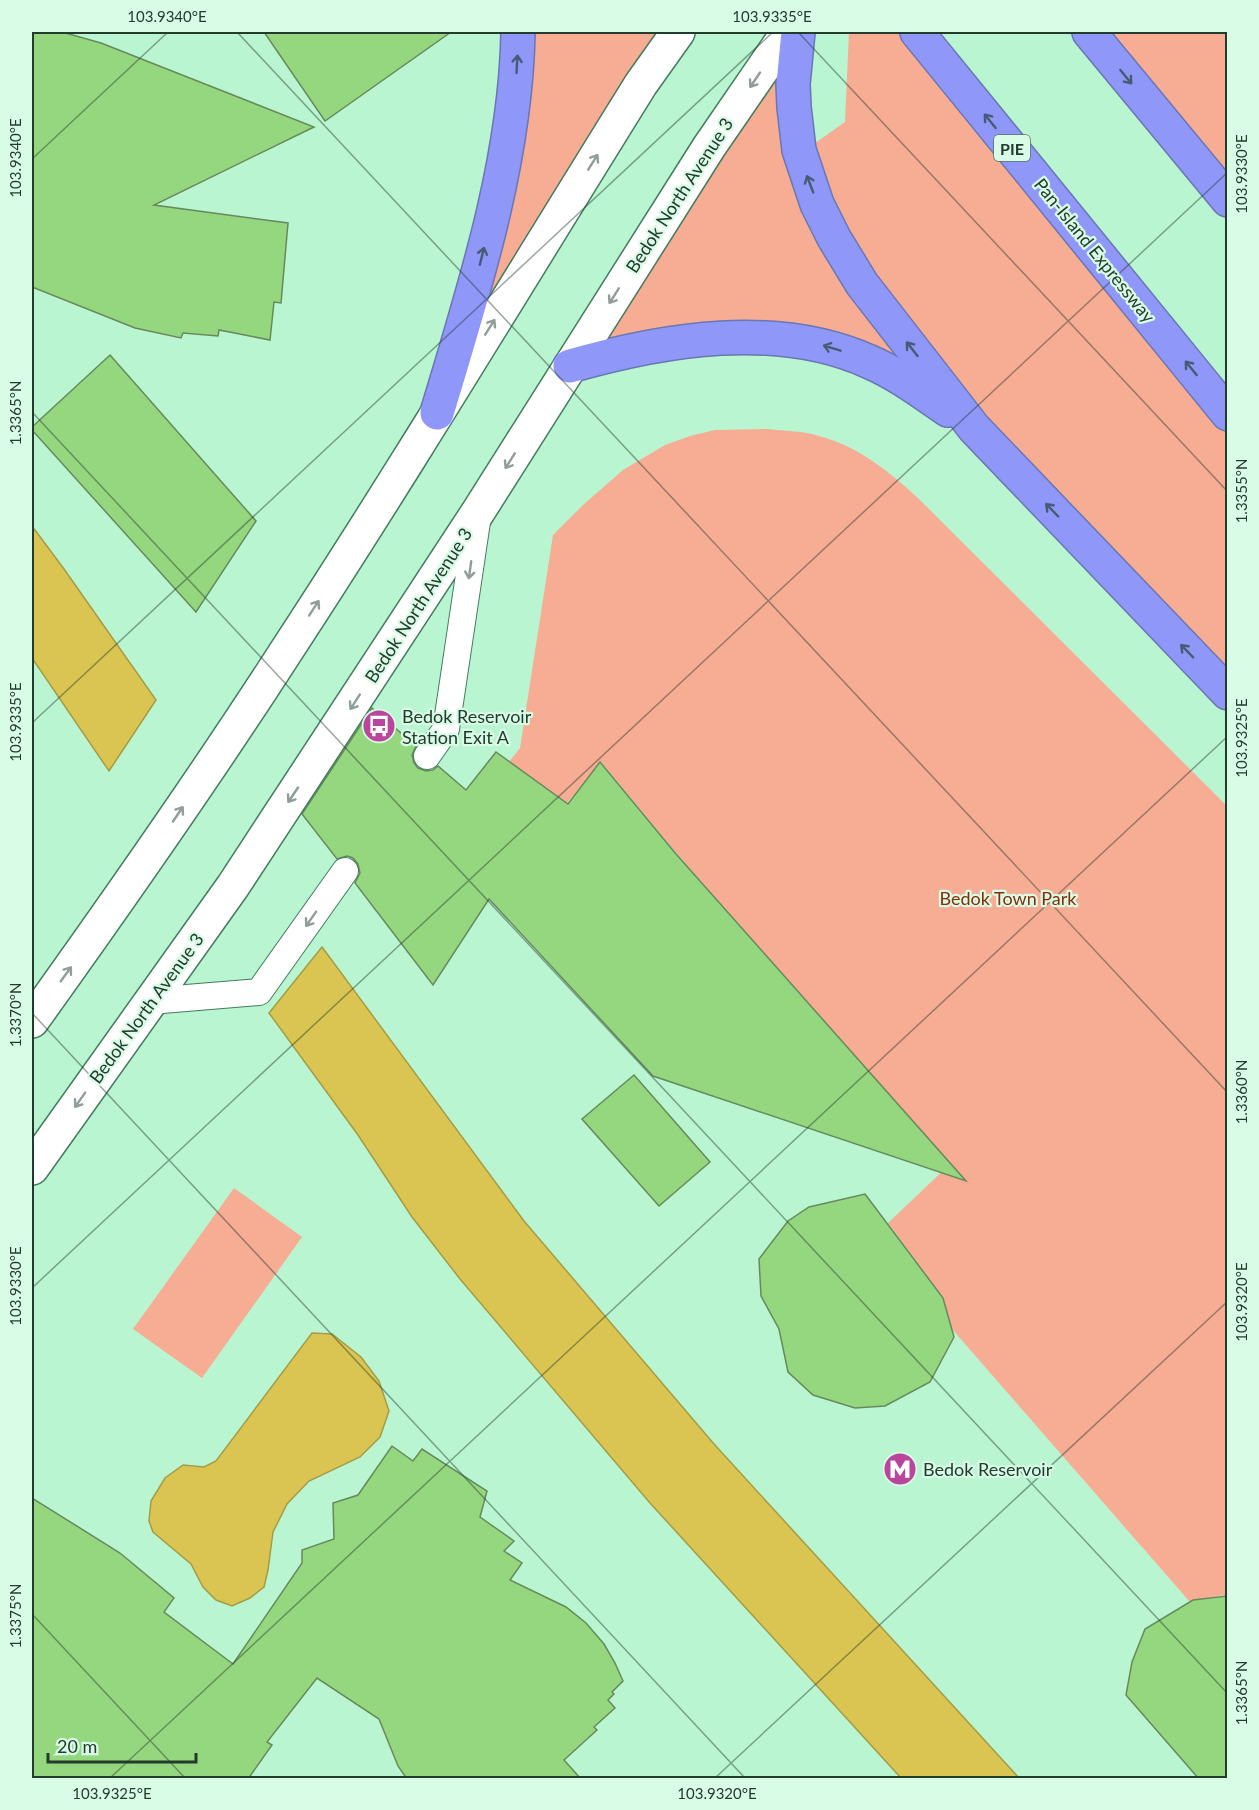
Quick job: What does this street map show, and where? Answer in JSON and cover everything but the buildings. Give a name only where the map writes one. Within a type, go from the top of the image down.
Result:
[{"type":"highway","points":[[437,413],[472,300],[499,181],[515,91],[518,32]]},
{"type":"highway","points":[[798,32],[794,72],[794,108],[799,150],[817,204],[862,284],[974,428],[1227,693]]},
{"type":"highway","name":"Pan-Island Expressway","points":[[917,32],[1227,414]]},
{"type":"highway","points":[[1089,32],[1227,200]]},
{"type":"highway","points":[[570,366],[648,347],[695,341],[767,338],[808,341],[829,346],[872,363],[915,387],[974,428]]},
{"type":"main road","points":[[32,1021],[155,849],[283,657],[405,466],[641,84],[678,32]]},
{"type":"main road","name":"Bedok North Avenue 3","points":[[32,1168],[239,877],[478,512],[709,147],[788,32]]},
{"type":"lane","points":[[427,756],[446,729],[478,512]]},
{"type":"lane","points":[[150,1001],[259,992],[345,871]]},
{"type":"green space","points":[[520,32],[676,32],[443,401]]},
{"type":"green space","points":[[788,32],[801,153],[845,122],[849,32],[916,32],[1227,413],[1227,691],[971,425],[789,338],[570,366]]},
{"type":"green space","points":[[1090,32],[1227,32],[1227,200]]},
{"type":"green space","name":"Bedok Town Park","points":[[768,429],[807,433],[834,441],[874,462],[898,481],[921,501],[1227,806],[1227,1597],[1223,1595],[1190,1602],[952,1329],[943,1298],[888,1223],[950,1164],[677,854],[601,762],[567,803],[509,762],[520,748],[553,535],[623,470],[665,445],[715,430]]},
{"type":"green space","points":[[234,1188],[302,1237],[202,1378],[133,1329]]},
{"type":"shaded area","points":[[32,526],[156,700],[109,771],[32,658]]},
{"type":"shaded area","points":[[322,947],[524,1221],[714,1444],[1019,1778],[901,1778],[650,1503],[460,1279],[412,1217],[358,1135],[269,1013]]},
{"type":"shaded area","points":[[312,1333],[332,1334],[361,1357],[379,1381],[389,1411],[380,1437],[360,1457],[309,1481],[287,1504],[273,1532],[264,1587],[250,1598],[232,1606],[216,1600],[203,1587],[191,1564],[153,1532],[149,1521],[151,1501],[165,1478],[183,1465],[204,1467],[216,1461]]},
{"type":"place","name":"Bedok Reservoir Station Exit A","points":[[379,726]]},
{"type":"place","name":"Bedok Reservoir","points":[[900,1469]]}]
